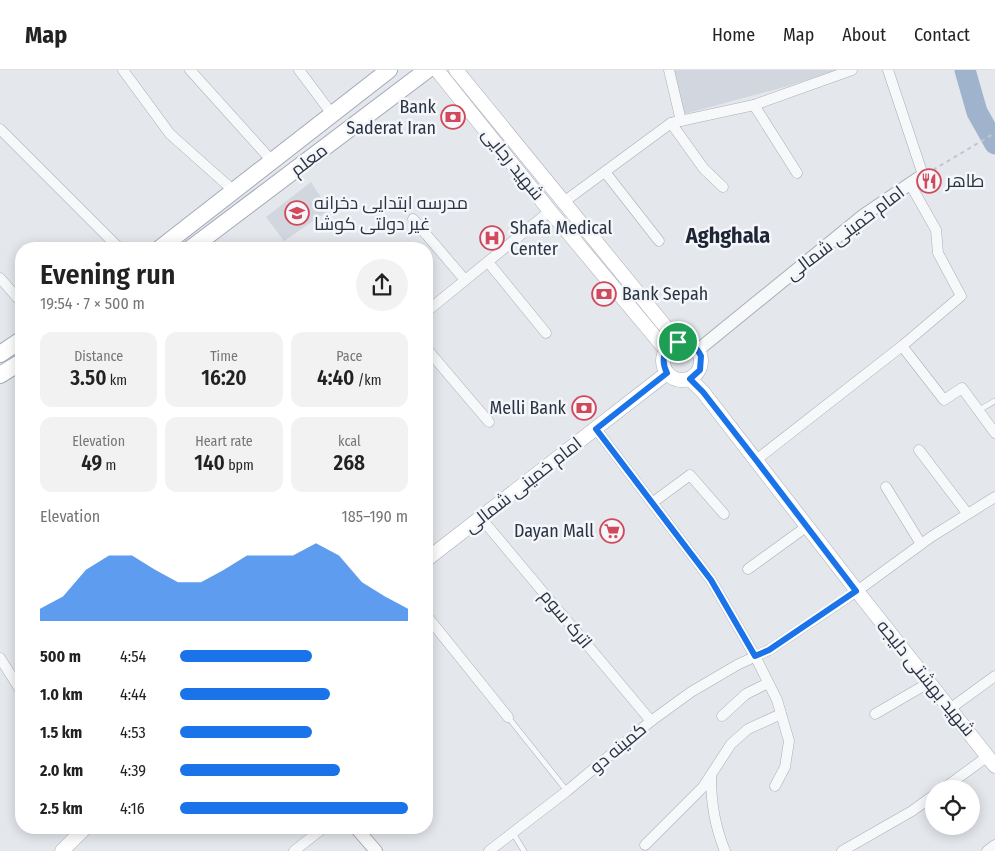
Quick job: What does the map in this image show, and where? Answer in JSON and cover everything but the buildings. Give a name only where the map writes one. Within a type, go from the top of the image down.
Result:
[{"type":"main road","name":"معلم","points":[[168,242],[390,70]]},
{"type":"main road","name":"معلم","points":[[199,242],[427,70]]},
{"type":"main road","name":"شهید رجایی","points":[[437,70],[550,212],[666,350]]},
{"type":"main road","name":"شهید رجایی","points":[[456,70],[565,201],[678,342]]},
{"type":"main road","points":[[678,342],[686,342],[698,350],[702,363],[700,370],[690,379],[678,380],[667,373],[663,366],[666,350],[678,342]]},
{"type":"main road","points":[[0,354],[15,344]]},
{"type":"main road","points":[[0,375],[15,366]]},
{"type":"main road","name":"امام خمینی شمالی","points":[[433,555],[667,373]]},
{"type":"main road","points":[[690,379],[703,392],[856,591]]},
{"type":"main road","name":"شهید بهشتی دلیجه","points":[[856,591],[951,708],[991,761]]},
{"type":"main road","points":[[62,851],[79,834]]},
{"type":"street","points":[[123,70],[170,134],[234,190]]},
{"type":"street","points":[[190,70],[272,161]]},
{"type":"street","points":[[299,70],[332,114]]},
{"type":"street","points":[[669,70],[676,122],[704,168],[723,186]]},
{"type":"street","points":[[565,201],[676,122],[754,105],[852,70]]},
{"type":"street","points":[[888,70],[924,175]]},
{"type":"street","points":[[754,105],[797,173]]},
{"type":"street","points":[[0,129],[113,242]]},
{"type":"street","points":[[605,172],[659,241]]},
{"type":"street","name":"امام خمینی شمالی","points":[[698,350],[864,215],[924,175]]},
{"type":"street","points":[[756,460],[902,346],[961,296],[938,253],[936,230],[910,184]]},
{"type":"street","points":[[433,306],[550,212]]},
{"type":"street","points":[[413,218],[465,280]]},
{"type":"street","points":[[488,262],[546,333]]},
{"type":"street","points":[[0,278],[15,295]]},
{"type":"street","points":[[902,346],[944,400],[962,388],[995,432]]},
{"type":"street","points":[[433,356],[489,422]]},
{"type":"street","points":[[596,429],[711,580],[755,656],[777,700],[789,740],[785,767],[775,786]]},
{"type":"street","points":[[919,450],[967,514]]},
{"type":"street","points":[[652,503],[690,475],[724,514]]},
{"type":"street","points":[[886,487],[921,544]]},
{"type":"street","name":"کمینه دو","points":[[489,851],[567,791],[651,721],[691,692],[737,665],[769,650],[921,544],[995,497]]},
{"type":"street","name":"اترک سوم","points":[[481,518],[651,721]]},
{"type":"street","points":[[748,570],[806,527]]},
{"type":"street","points":[[433,624],[508,718]]},
{"type":"street","points":[[0,658],[15,682]]},
{"type":"street","points":[[951,708],[995,676]]},
{"type":"street","points":[[875,714],[930,682]]},
{"type":"street","points":[[722,716],[746,694],[768,683]]},
{"type":"street","points":[[645,845],[703,787],[731,744],[748,729],[781,714]]},
{"type":"street","points":[[958,780],[991,761]]},
{"type":"street","points":[[711,776],[711,796],[717,832],[725,851]]},
{"type":"street","points":[[842,851],[925,802]]},
{"type":"street","points":[[294,851],[316,834]]},
{"type":"street","points":[[361,834],[376,851]]},
{"type":"street","points":[[988,851],[995,845]]},
{"type":"lane","points":[[979,410],[995,401]]},
{"type":"lane","points":[[508,718],[567,791]]},
{"type":"lane","points":[[513,832],[524,851]]},
{"type":"path","points":[[944,164],[995,133]]},
{"type":"shaded area","points":[[674,70],[837,70],[788,86],[684,114]]},
{"type":"shaded area","name":"مدرسه ابتدایی دخرانه غیر دولتی کوشا","points":[[311,182],[329,210],[284,241],[266,217]]},
{"type":"waterway","points":[[965,70],[977,112],[995,144]]},
{"type":"place","name":"Bank Saderat Iran","points":[[453,117]]},
{"type":"place","name":"طاهر","points":[[929,181]]},
{"type":"place","name":"مدرسه ابتدایی دخرانه غیر دولتی کوشا","points":[[297,213]]},
{"type":"place","name":"Shafa Medical Center","points":[[492,238]]},
{"type":"place","name":"Bank Sepah","points":[[604,294]]},
{"type":"place","name":"Melli Bank","points":[[584,408]]},
{"type":"place","name":"Dayan Mall","points":[[612,531]]},
{"type":"district","name":"Aghghala","points":[[728,235]]},
{"type":"route","points":[[678,342],[686,342],[693,345],[701,356],[700,370],[690,379],[703,392],[856,591],[769,650],[755,656],[711,580],[596,429],[667,373],[663,366],[663,358],[666,350],[678,342]]}]
